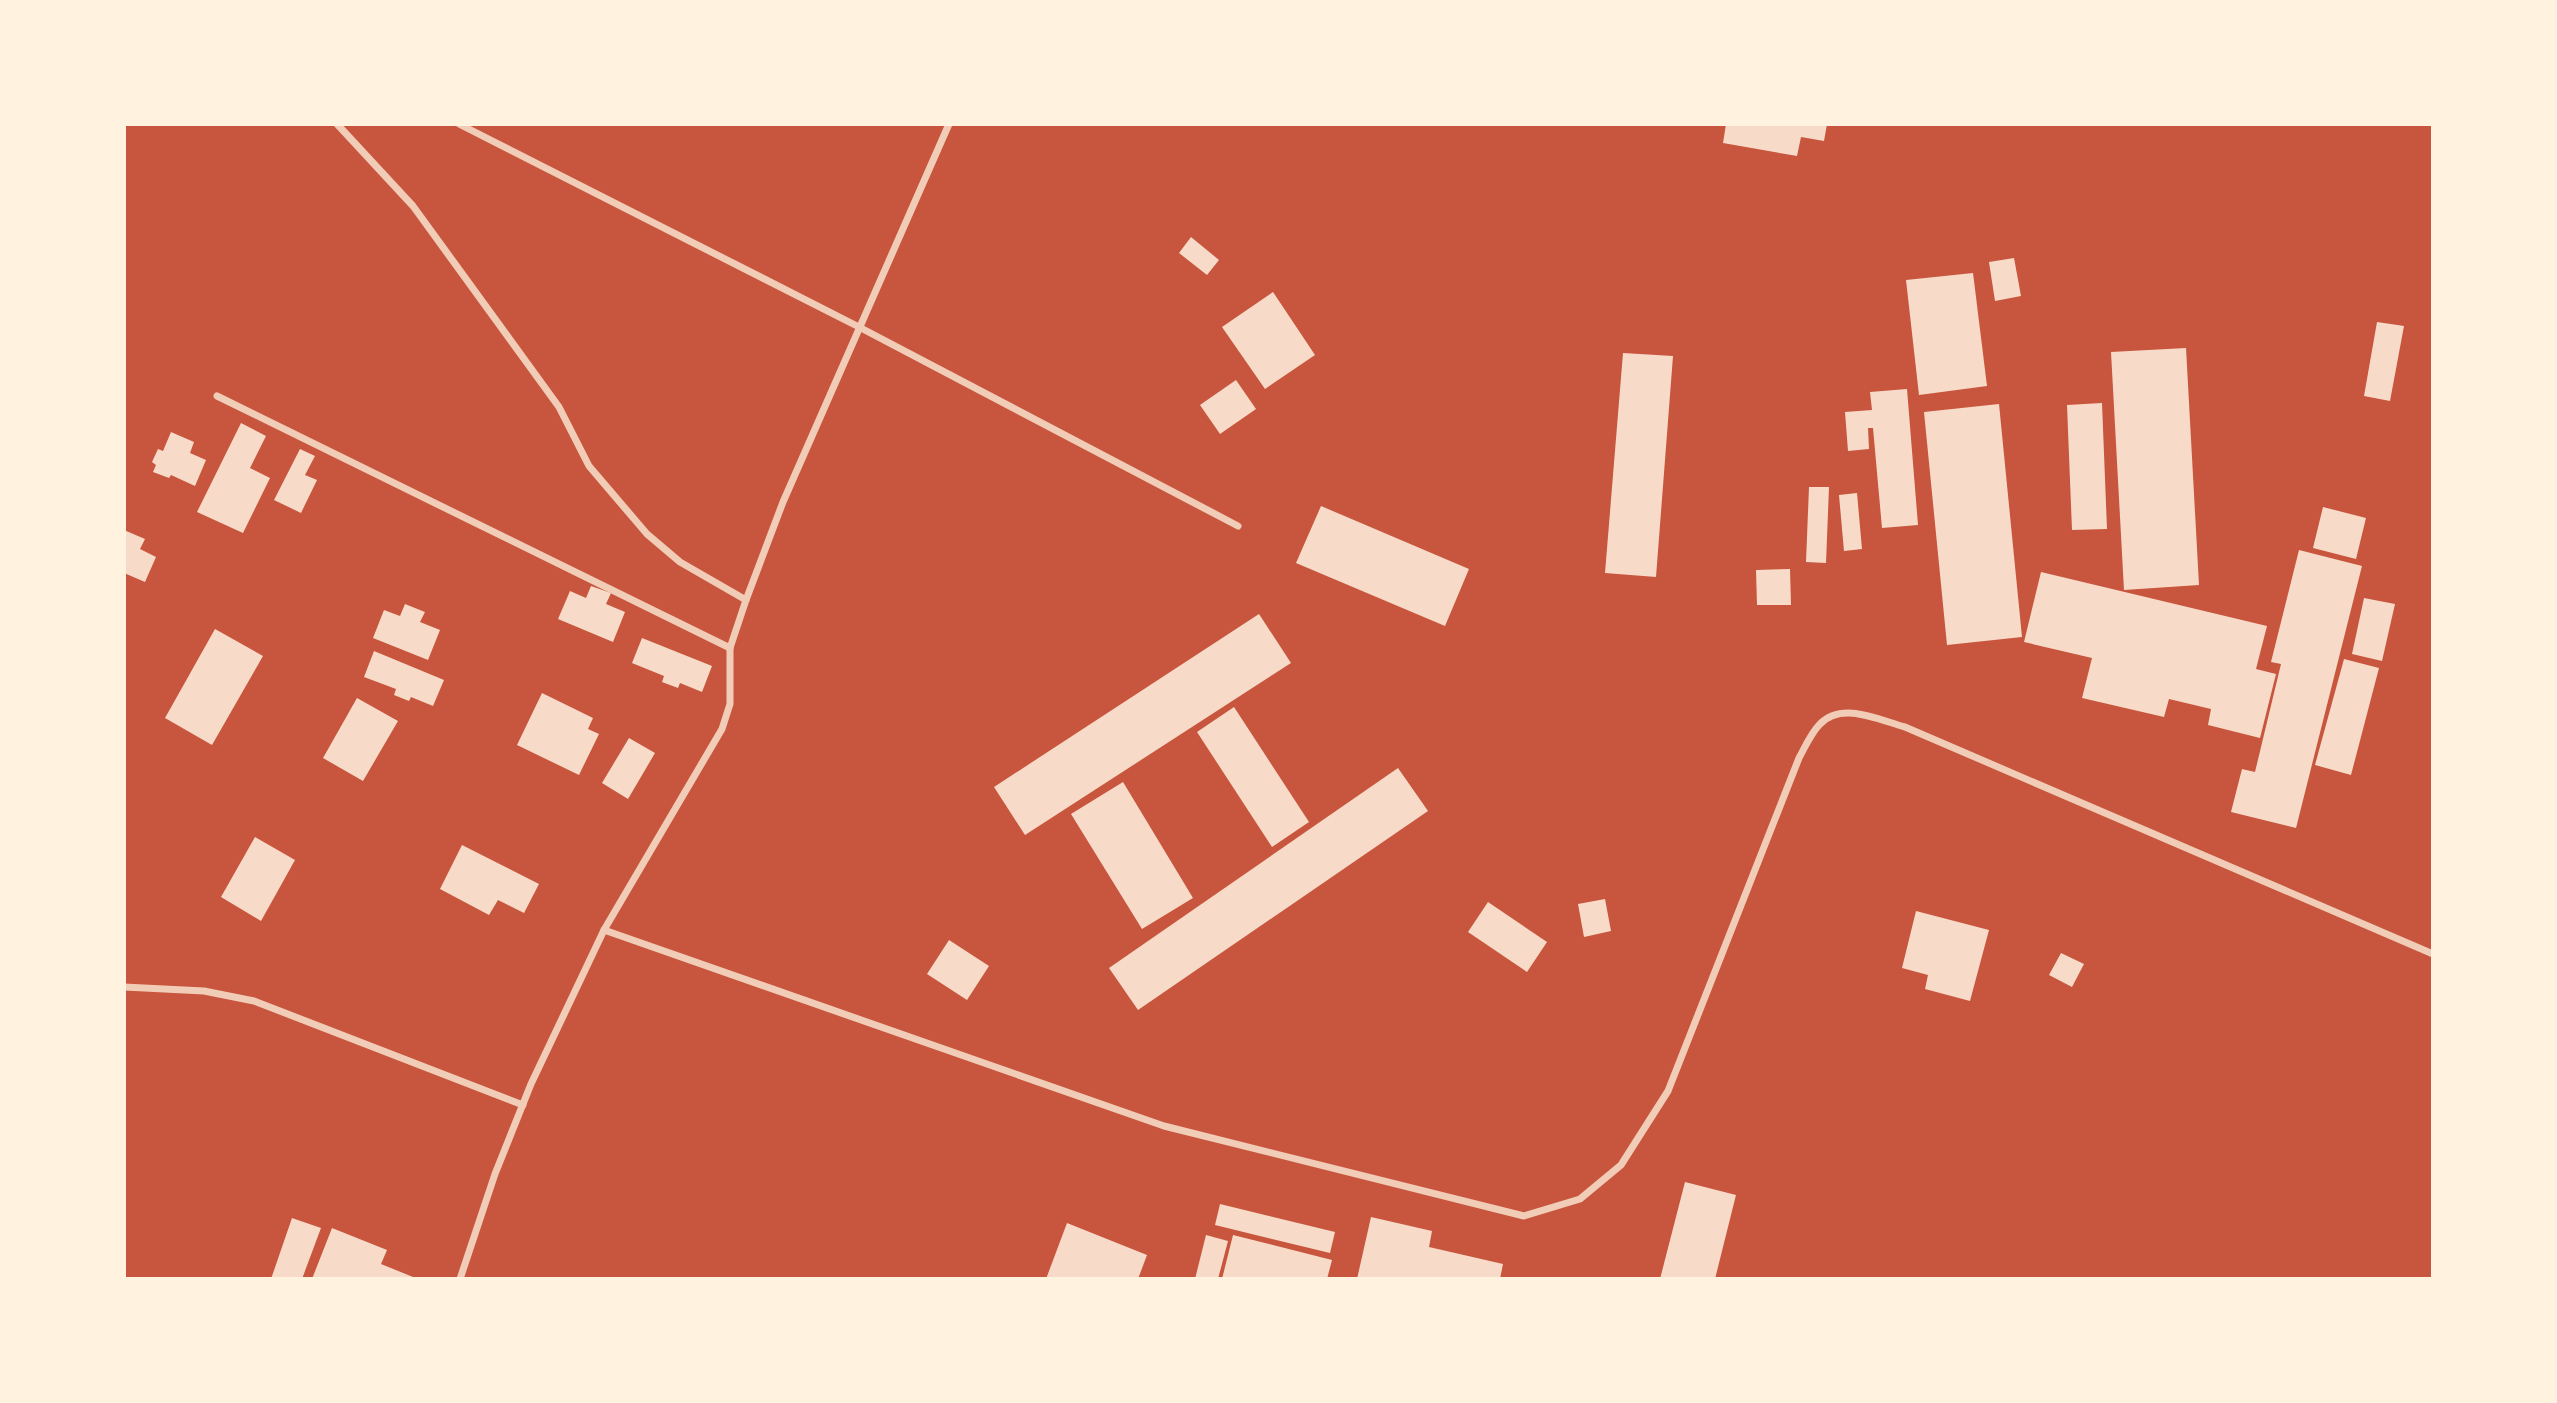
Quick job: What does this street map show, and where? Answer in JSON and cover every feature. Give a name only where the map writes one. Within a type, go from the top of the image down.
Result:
[{"type":"street","points":[[337,124],[413,206],[559,407],[589,466],[647,534],[680,562],[746,600]]},
{"type":"street","points":[[459,124],[859,327],[1238,526]]},
{"type":"street","points":[[460,1279],[474,1234],[523,1105],[604,930],[722,729],[730,704],[730,648],[746,600],[783,502],[931,171],[949,124]]},
{"type":"street","points":[[218,396],[730,648]]},
{"type":"street","points":[[604,930],[1164,1126],[1524,1216],[1580,1199],[1621,1165],[1635,1144],[1668,1091],[1799,758],[1820,723],[1839,712],[1858,714],[1905,727],[2433,954]]},
{"type":"street","points":[[124,987],[204,991],[254,1001],[523,1105]]},
{"type":"building","points":[[1726,124],[1827,124],[1824,141],[1801,137],[1797,156],[1723,143]]},
{"type":"building","points":[[1191,237],[1219,260],[1207,275],[1179,253]]},
{"type":"building","points":[[2014,258],[2021,296],[1995,301],[1989,262]]},
{"type":"building","points":[[1973,273],[1987,386],[1919,395],[1906,280]]},
{"type":"building","points":[[1273,292],[1315,355],[1265,389],[1222,327]]},
{"type":"building","points":[[2377,322],[2404,326],[2390,401],[2364,396]]},
{"type":"building","points":[[2186,348],[2199,585],[2124,590],[2111,352]]},
{"type":"building","points":[[1623,353],[1673,356],[1656,577],[1605,573]]},
{"type":"building","points":[[1236,380],[1256,409],[1220,434],[1200,405]]},
{"type":"building","points":[[1907,389],[1918,525],[1882,528],[1873,428],[1868,428],[1869,449],[1848,451],[1845,412],[1872,410],[1870,392]]},
{"type":"building","points":[[2102,403],[2107,529],[2072,530],[2067,405]]},
{"type":"building","points":[[1999,404],[2022,637],[1947,645],[1924,412]]},
{"type":"building","points":[[241,423],[266,436],[250,468],[270,478],[243,533],[197,512]]},
{"type":"building","points":[[171,432],[194,442],[190,453],[206,460],[195,486],[171,475],[169,478],[153,472],[156,465],[152,462],[158,449],[163,451]]},
{"type":"building","points":[[300,449],[315,456],[305,475],[317,480],[301,513],[274,500]]},
{"type":"building","points":[[1809,487],[1829,487],[1826,563],[1806,562]]},
{"type":"building","points":[[1857,493],[1862,549],[1844,551],[1839,495]]},
{"type":"building","points":[[1321,506],[1469,569],[1445,626],[1296,563]]},
{"type":"building","points":[[2323,507],[2366,518],[2356,559],[2313,548]]},
{"type":"building","points":[[124,530],[145,539],[140,549],[156,557],[145,582],[124,573]]},
{"type":"building","points":[[2299,550],[2362,566],[2296,828],[2231,812],[2242,769],[2255,772],[2281,664],[2271,662]]},
{"type":"building","points":[[1790,569],[1791,605],[1757,605],[1756,570]]},
{"type":"building","points":[[2041,572],[2267,626],[2256,669],[2276,674],[2260,738],[2208,725],[2211,709],[2169,699],[2164,717],[2082,698],[2092,658],[2024,642]]},
{"type":"building","points":[[591,586],[611,593],[606,604],[625,612],[613,642],[558,619],[570,591],[586,598]]},
{"type":"building","points":[[2364,598],[2395,604],[2382,661],[2352,654]]},
{"type":"building","points":[[405,604],[425,612],[420,622],[440,630],[428,660],[373,638],[384,610],[400,616]]},
{"type":"building","points":[[1259,614],[1291,663],[1025,835],[994,787]]},
{"type":"building","points":[[215,629],[263,656],[212,745],[165,718]]},
{"type":"building","points":[[642,638],[712,666],[702,692],[680,683],[678,688],[662,682],[664,676],[632,663]]},
{"type":"building","points":[[374,651],[444,680],[433,706],[411,697],[409,701],[394,695],[396,689],[364,677]]},
{"type":"building","points":[[2344,659],[2379,668],[2351,775],[2315,765]]},
{"type":"building","points":[[542,693],[593,718],[588,729],[599,734],[579,775],[517,745]]},
{"type":"building","points":[[357,698],[398,721],[363,781],[323,758]]},
{"type":"building","points":[[1234,707],[1309,822],[1272,847],[1197,732]]},
{"type":"building","points":[[629,738],[655,753],[628,799],[602,783]]},
{"type":"building","points":[[1398,768],[1428,811],[1138,1010],[1109,968]]},
{"type":"building","points":[[1123,782],[1193,898],[1142,929],[1071,814]]},
{"type":"building","points":[[255,837],[295,860],[261,921],[221,897]]},
{"type":"building","points":[[462,845],[539,884],[524,913],[498,900],[489,915],[440,889]]},
{"type":"building","points":[[1605,899],[1611,931],[1584,937],[1578,904]]},
{"type":"building","points":[[1488,902],[1547,942],[1527,972],[1468,932]]},
{"type":"building","points":[[1916,911],[1989,930],[1970,1001],[1925,989],[1928,975],[1902,968]]},
{"type":"building","points":[[949,940],[989,966],[967,1000],[927,974]]},
{"type":"building","points":[[2061,953],[2084,964],[2072,987],[2049,975]]},
{"type":"building","points":[[1685,1182],[1736,1195],[1715,1279],[1660,1279]]},
{"type":"building","points":[[1220,1204],[1335,1232],[1330,1253],[1215,1225]]},
{"type":"building","points":[[1371,1217],[1432,1231],[1429,1247],[1503,1264],[1500,1279],[1357,1279]]},
{"type":"building","points":[[292,1218],[321,1228],[302,1279],[271,1279]]},
{"type":"building","points":[[1067,1223],[1147,1255],[1138,1279],[1046,1279]]},
{"type":"building","points":[[332,1228],[387,1250],[381,1264],[418,1279],[312,1279]]},
{"type":"building","points":[[1206,1235],[1228,1241],[1218,1279],[1195,1279]]},
{"type":"building","points":[[1233,1235],[1332,1260],[1327,1279],[1222,1279]]}]
